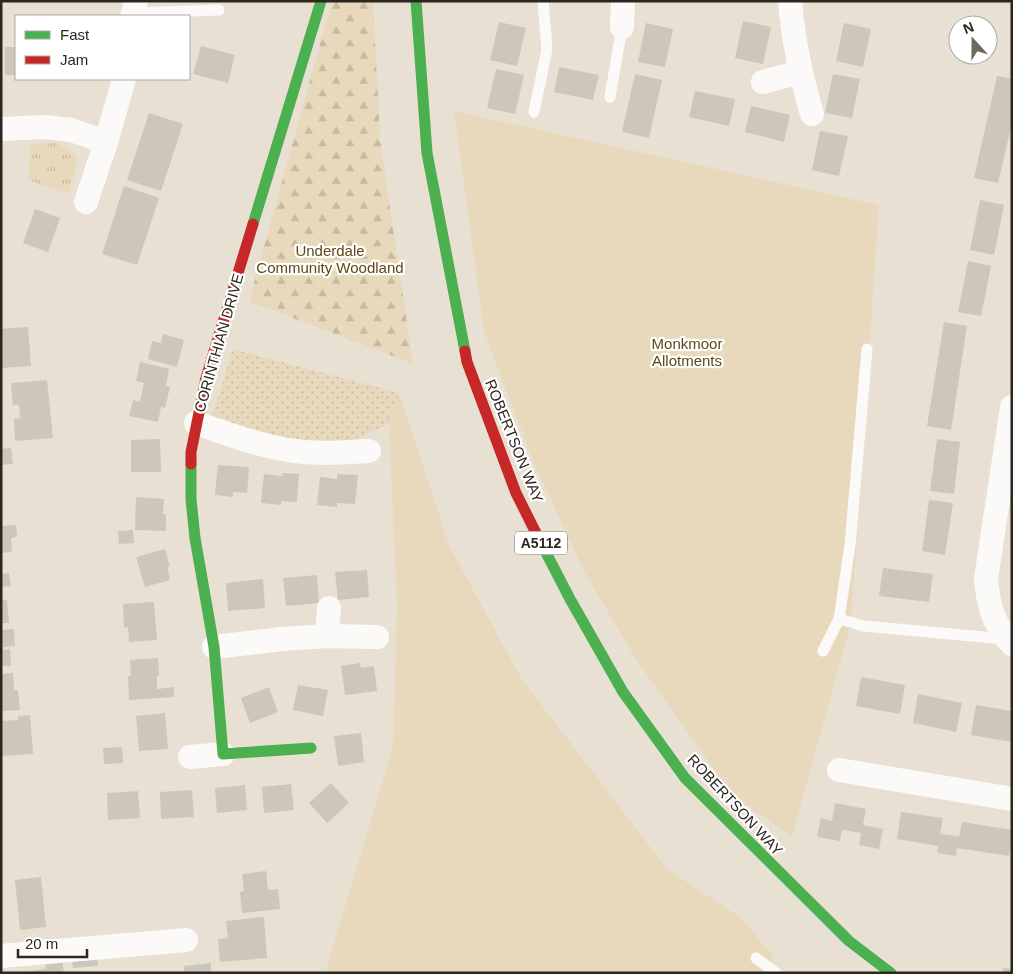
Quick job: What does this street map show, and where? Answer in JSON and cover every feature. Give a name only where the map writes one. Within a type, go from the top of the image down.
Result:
[{"type":"main road","name":"CORINTHIAN DRIVE","points":[[223,754],[214,647],[195,538],[191,499],[191,452],[206,378],[321,1]]},
{"type":"main road","name":"ROBERTSON WAY","points":[[416,1],[426,154],[467,362],[516,493],[570,599],[623,692],[685,778],[849,941],[891,973]]},
{"type":"main road","points":[[223,754],[311,748]]},
{"type":"street","points":[[622,27],[623,1]]},
{"type":"street","points":[[790,1],[800,72],[812,114]]},
{"type":"street","points":[[763,82],[800,72]]},
{"type":"street","points":[[86,202],[124,80]]},
{"type":"street","points":[[1,129],[45,127],[71,130],[106,142]]},
{"type":"street","points":[[1009,641],[997,624],[991,611],[986,579],[1012,407]]},
{"type":"street","points":[[196,423],[256,443],[302,452],[369,451]]},
{"type":"street","points":[[327,636],[329,608]]},
{"type":"street","points":[[214,647],[327,636],[377,637]]},
{"type":"street","points":[[190,756],[223,754]]},
{"type":"street","points":[[839,770],[1012,799]]},
{"type":"street","points":[[1,956],[186,940]]},
{"type":"lane","points":[[534,112],[547,49],[543,1]]},
{"type":"lane","points":[[134,10],[219,10]]},
{"type":"lane","points":[[610,97],[622,27]]},
{"type":"lane","points":[[823,651],[839,619],[850,545],[867,349]]},
{"type":"lane","points":[[839,619],[864,626],[1009,641]]},
{"type":"lane","points":[[756,958],[776,973]]},
{"type":"green space","name":"Underdale Community Woodland","points":[[332,1],[373,1],[380,138],[413,364],[249,301]]},
{"type":"green space","name":"Monkmoor Allotments","points":[[454,111],[879,205],[851,623],[792,837],[732,795],[637,661],[585,573],[534,464],[484,331]]},
{"type":"green space","points":[[55,143],[69,149],[77,156],[76,168],[68,194],[28,180],[31,144]]},
{"type":"green space","points":[[233,349],[399,393],[389,424],[349,442],[312,444],[211,419]]},
{"type":"green space","points":[[399,393],[449,545],[521,678],[667,869],[740,917],[773,956],[772,970],[769,973],[328,973],[326,970],[393,747],[397,606],[389,424]]},
{"type":"building","points":[[743,21],[771,27],[763,64],[735,58]]},
{"type":"building","points":[[499,22],[526,28],[517,66],[490,60]]},
{"type":"building","points":[[646,23],[673,29],[665,67],[638,62]]},
{"type":"building","points":[[844,23],[871,29],[863,67],[836,61]]},
{"type":"building","points":[[201,46],[235,55],[228,83],[193,74]]},
{"type":"building","points":[[5,47],[15,47],[15,75],[5,75]]},
{"type":"building","points":[[559,67],[599,75],[593,100],[554,92]]},
{"type":"building","points":[[496,69],[524,75],[515,114],[487,108]]},
{"type":"building","points":[[635,74],[662,80],[649,138],[622,132]]},
{"type":"building","points":[[833,74],[860,79],[852,118],[825,113]]},
{"type":"building","points":[[997,76],[1012,79],[1012,123],[998,183],[974,178]]},
{"type":"building","points":[[695,91],[735,99],[729,126],[689,117]]},
{"type":"building","points":[[751,106],[790,115],[784,142],[745,132]]},
{"type":"building","points":[[149,113],[183,124],[161,191],[127,180]]},
{"type":"building","points":[[820,131],[848,136],[839,176],[812,170]]},
{"type":"building","points":[[124,186],[159,198],[137,265],[102,254]]},
{"type":"building","points":[[980,200],[1004,205],[994,255],[970,250]]},
{"type":"building","points":[[35,209],[60,218],[48,252],[23,243]]},
{"type":"building","points":[[968,261],[991,266],[981,316],[958,312]]},
{"type":"building","points":[[944,322],[967,326],[951,430],[927,426]]},
{"type":"building","points":[[28,327],[31,366],[1,368],[1,329]]},
{"type":"building","points":[[163,334],[184,340],[177,367],[148,359],[152,341],[161,343]]},
{"type":"building","points":[[140,362],[169,369],[166,386],[170,387],[165,408],[161,407],[158,422],[129,416],[133,400],[140,402],[144,383],[136,381]]},
{"type":"building","points":[[47,380],[53,438],[15,441],[14,419],[20,418],[19,405],[13,405],[11,383]]},
{"type":"building","points":[[160,439],[161,472],[131,472],[131,440]]},
{"type":"building","points":[[937,439],[960,442],[954,494],[930,491]]},
{"type":"building","points":[[11,448],[13,464],[1,465],[1,449]]},
{"type":"building","points":[[218,465],[249,467],[247,493],[233,492],[233,497],[215,495]]},
{"type":"building","points":[[283,473],[299,474],[297,502],[281,501],[281,505],[261,503],[264,474],[282,476]]},
{"type":"building","points":[[337,474],[358,475],[355,504],[337,503],[337,507],[317,505],[320,477],[337,479]]},
{"type":"building","points":[[136,497],[164,499],[163,514],[166,514],[166,531],[135,530]]},
{"type":"building","points":[[929,500],[953,503],[945,555],[922,551]]},
{"type":"building","points":[[16,525],[17,537],[11,538],[12,552],[1,553],[1,526]]},
{"type":"building","points":[[133,530],[134,543],[119,544],[118,531]]},
{"type":"building","points":[[165,549],[170,567],[167,567],[170,580],[145,587],[136,557]]},
{"type":"building","points":[[883,568],[933,574],[929,602],[879,596]]},
{"type":"building","points":[[367,570],[369,597],[338,600],[335,572]]},
{"type":"building","points":[[9,573],[11,586],[1,587],[1,574]]},
{"type":"building","points":[[317,575],[319,603],[286,606],[283,578]]},
{"type":"building","points":[[263,579],[265,608],[228,611],[226,583]]},
{"type":"building","points":[[1,600],[7,600],[9,623],[1,623]]},
{"type":"building","points":[[154,602],[157,640],[129,642],[128,627],[124,628],[123,604]]},
{"type":"building","points":[[14,629],[15,646],[3,647],[3,650],[10,649],[11,666],[1,666],[1,630]]},
{"type":"building","points":[[158,658],[159,676],[157,676],[157,689],[174,687],[174,697],[129,700],[128,676],[131,676],[130,660]]},
{"type":"building","points":[[360,663],[361,668],[374,666],[377,691],[345,695],[341,666]]},
{"type":"building","points":[[13,673],[14,690],[18,690],[20,710],[1,711],[1,674]]},
{"type":"building","points":[[861,677],[905,685],[900,714],[856,706]]},
{"type":"building","points":[[298,685],[328,690],[323,716],[293,710]]},
{"type":"building","points":[[269,687],[278,712],[250,723],[241,698]]},
{"type":"building","points":[[918,694],[962,703],[956,732],[913,723]]},
{"type":"building","points":[[976,705],[1012,711],[1012,742],[971,735]]},
{"type":"building","points":[[165,713],[168,749],[139,751],[136,716]]},
{"type":"building","points":[[30,715],[33,754],[1,756],[1,721],[18,720],[18,716]]},
{"type":"building","points":[[361,733],[364,762],[338,766],[334,736]]},
{"type":"building","points":[[122,747],[123,763],[104,764],[103,748]]},
{"type":"building","points":[[331,783],[349,803],[327,823],[309,803]]},
{"type":"building","points":[[291,784],[294,810],[264,813],[262,787]]},
{"type":"building","points":[[245,785],[247,810],[217,813],[215,788]]},
{"type":"building","points":[[192,790],[194,817],[161,819],[160,792]]},
{"type":"building","points":[[138,791],[140,818],[108,820],[107,793]]},
{"type":"building","points":[[835,803],[866,809],[863,825],[883,829],[879,849],[859,845],[861,833],[842,830],[840,841],[817,837],[821,818],[832,821]]},
{"type":"building","points":[[901,812],[943,818],[940,834],[959,837],[962,822],[1012,830],[1009,856],[957,848],[956,856],[937,853],[938,846],[897,839]]},
{"type":"building","points":[[266,871],[268,890],[278,889],[280,909],[242,913],[240,892],[244,891],[242,874]]},
{"type":"building","points":[[41,877],[46,927],[20,930],[15,880]]},
{"type":"building","points":[[264,917],[267,958],[220,962],[218,939],[228,938],[226,921]]},
{"type":"building","points":[[97,956],[98,966],[73,968],[72,959]]},
{"type":"building","points":[[62,959],[64,973],[32,973],[31,971],[46,969],[45,961]]},
{"type":"building","points":[[211,963],[211,973],[184,973],[184,966]]},
{"type":"building","points":[[1003,968],[1012,969],[1012,973],[1003,973]]},
{"type":"traffic: fast","points":[[253,224],[321,1]]},
{"type":"traffic: fast","points":[[416,1],[427,153],[465,351]]},
{"type":"traffic: fast","points":[[191,464],[191,499],[195,538],[214,647],[223,754],[311,748]]},
{"type":"traffic: fast","points":[[540,541],[570,599],[623,692],[685,778],[849,941],[891,973]]},
{"type":"traffic: jam","points":[[191,464],[191,452],[206,378],[253,224]]},
{"type":"traffic: jam","points":[[465,351],[467,362],[516,493],[540,541]]}]
